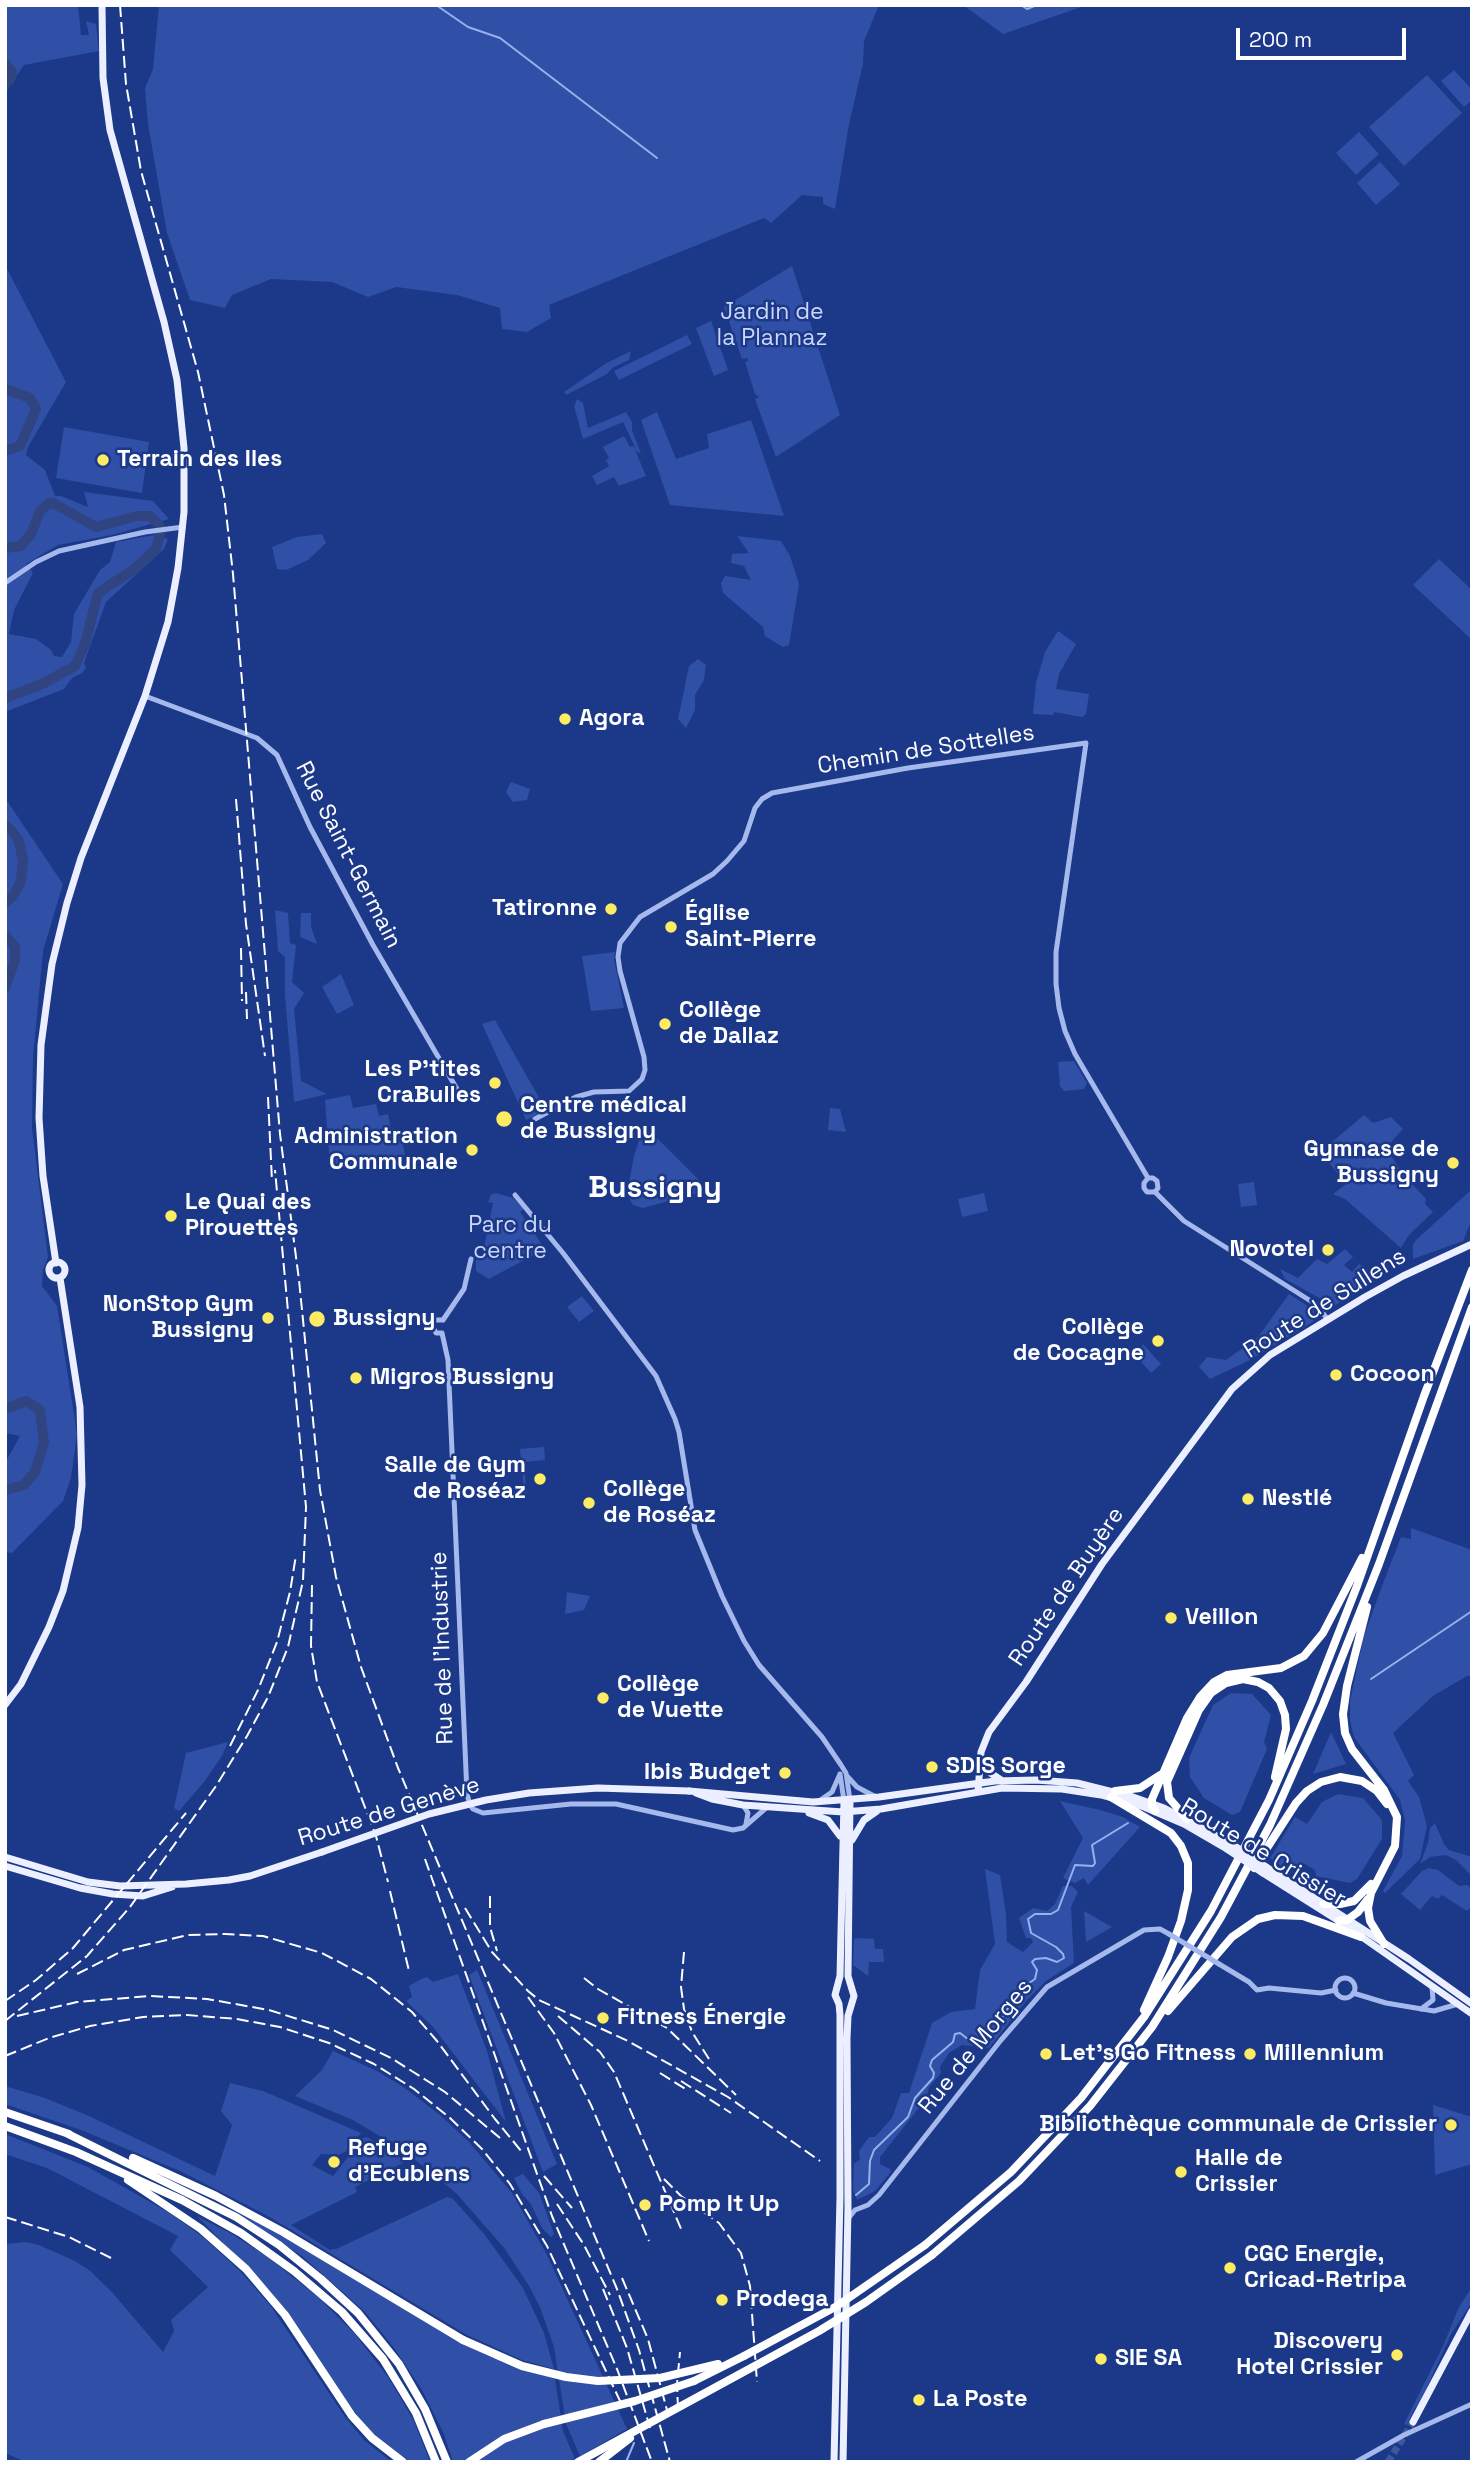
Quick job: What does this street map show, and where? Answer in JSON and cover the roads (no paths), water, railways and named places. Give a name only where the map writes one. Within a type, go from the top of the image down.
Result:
[{"type":"highway","points":[[469,2462],[491,2446],[518,2433],[694,2381],[836,2306],[925,2245],[972,2207],[1028,2154],[1081,2098],[1129,2037],[1199,1933],[1269,1800],[1330,1656],[1472,1270]]},
{"type":"highway","points":[[1222,1917],[1302,1756],[1379,1564],[1472,1307]]},
{"type":"highway","points":[[1153,1807],[1162,1773],[1191,1709],[1210,1685],[1232,1674],[1286,1666],[1311,1649],[1328,1624],[1377,1527]]},
{"type":"highway","points":[[1343,1921],[1358,1912],[1388,1865],[1395,1846],[1397,1817],[1384,1790],[1352,1749],[1345,1733],[1343,1714],[1350,1671],[1379,1564]]},
{"type":"highway","points":[[1187,1819],[1169,1798],[1166,1788],[1169,1776],[1202,1704],[1218,1687],[1234,1680],[1247,1679],[1264,1684],[1277,1696],[1284,1711],[1284,1739],[1269,1800]]},
{"type":"highway","points":[[1113,1794],[1140,1788],[1162,1773]]},
{"type":"highway","points":[[1137,2047],[1177,1990],[1301,1796],[1325,1780],[1340,1777],[1354,1779],[1373,1788],[1387,1805],[1393,1822],[1391,1845],[1380,1869],[1362,1896],[1347,1903],[1324,1904]]},
{"type":"highway","points":[[1113,1794],[1171,1833],[1185,1853],[1189,1871],[1185,1908],[1173,1945],[1156,1987],[1129,2037]]},
{"type":"highway","points":[[1371,1893],[1368,1908],[1370,1921],[1384,1944]]},
{"type":"highway","points":[[578,2462],[819,2331],[866,2302],[932,2255],[1028,2172],[1090,2106],[1227,1942],[1253,1922],[1275,1915],[1303,1916],[1361,1937]]},
{"type":"highway","points":[[5,2112],[164,2172],[243,2210],[310,2247],[463,2340],[529,2368],[566,2377],[629,2381],[674,2376],[744,2356]]},
{"type":"highway","points":[[5,2126],[102,2164],[219,2220],[272,2255],[323,2294],[359,2330],[390,2370],[416,2413],[436,2462]]},
{"type":"highway","points":[[66,2133],[236,2217],[279,2245],[321,2279],[358,2313],[399,2364],[425,2409],[447,2462]]},
{"type":"highway","points":[[102,2164],[188,2219],[241,2264],[285,2315],[352,2416],[372,2438],[403,2462]]},
{"type":"highway","points":[[599,2462],[661,2415]]},
{"type":"main road","points":[[5,1705],[35,1658],[63,1591],[78,1528],[82,1485],[80,1407],[60,1278],[64,1275],[65,1268],[56,1263],[40,1147],[39,1080],[44,1017],[55,951],[74,880],[145,696],[168,622],[183,527],[184,448],[178,388],[164,322],[110,130],[103,78],[102,5]]},
{"type":"main road","name":"Route de Sullens","points":[[1213,1415],[1232,1389],[1259,1363],[1403,1276],[1469,1245]]},
{"type":"main road","name":"Route de Buyère","points":[[978,1792],[981,1758],[989,1732],[1026,1682],[1101,1564],[1213,1415]]},
{"type":"main road","points":[[981,1758],[989,1772],[1002,1781]]},
{"type":"main road","name":"Route de Crissier","points":[[847,1800],[978,1782],[1035,1780],[1077,1783],[1153,1807],[1187,1819],[1343,1921],[1384,1944],[1472,2004]]},
{"type":"main road","name":"Route de Genève","points":[[5,1857],[88,1882],[120,1886],[186,1884],[250,1876],[429,1814],[529,1793],[598,1787],[689,1791],[813,1802],[847,1800]]},
{"type":"main road","name":"Route de Crissier","points":[[847,1811],[881,1809],[1010,1788],[1043,1787],[1113,1794]]},
{"type":"main road","name":"Route de Genève","points":[[689,1791],[743,1805],[847,1811]]},
{"type":"main road","points":[[843,2462],[847,2220],[851,2209],[847,2038],[854,1996],[848,1976],[850,1844],[847,1800]]},
{"type":"main road","points":[[774,1807],[824,1818],[835,1827],[842,1840]]},
{"type":"main road","name":"Route de Crissier","points":[[1153,1807],[1228,1846]]},
{"type":"main road","points":[[850,1844],[863,1820],[881,1809]]},
{"type":"main road","points":[[834,2462],[840,2197],[839,2004],[835,1997],[841,1945],[842,1840],[847,1811]]},
{"type":"main road","name":"Route de Genève","points":[[5,1866],[80,1888],[113,1894],[143,1896],[186,1884]]},
{"type":"main road","name":"Route de Crissier","points":[[1265,1870],[1324,1904],[1361,1937],[1472,2014]]},
{"type":"main road","points":[[838,1989],[845,1987],[851,1990]]},
{"type":"main road","points":[[839,2004],[845,2006],[851,2003]]},
{"type":"main road","points":[[1413,2422],[1472,2311]]},
{"type":"street","points":[[5,583],[36,562],[59,551],[145,532],[183,527]]},
{"type":"street","name":"Rue Saint-Germain","points":[[145,696],[257,738],[272,750],[283,764],[310,827],[373,945],[461,1096]]},
{"type":"street","name":"Chemin de Sottelles","points":[[535,1119],[586,1093],[629,1091],[642,1079],[645,1070],[644,1057],[620,971],[618,957],[621,943],[640,918],[713,874],[727,861],[744,841],[755,808],[762,799],[772,793],[908,768],[1086,743],[1056,952],[1059,1008],[1075,1054],[1148,1178]]},
{"type":"street","points":[[1155,1192],[1158,1188],[1157,1181],[1148,1178],[1144,1188],[1150,1193],[1155,1192],[1184,1221],[1317,1305],[1328,1320]]},
{"type":"street","points":[[515,1195],[656,1376],[679,1432],[695,1530],[722,1596],[759,1665],[822,1737],[838,1761],[847,1800]]},
{"type":"street","points":[[443,1320],[447,1327],[442,1333],[436,1333],[432,1325],[435,1321],[443,1320],[464,1289],[471,1259]]},
{"type":"street","name":"Rue de l'Industrie","points":[[442,1333],[448,1360],[467,1794],[470,1805],[483,1812],[571,1804],[616,1804],[733,1830],[746,1826]]},
{"type":"street","points":[[843,1774],[862,1791],[879,1797]]},
{"type":"street","points":[[813,1802],[832,1792],[843,1774]]},
{"type":"street","points":[[743,1805],[748,1813],[746,1826]]},
{"type":"street","points":[[746,1826],[760,1811],[774,1807]]},
{"type":"street","name":"Rue de Morges","points":[[851,2209],[868,2205],[879,2195],[1001,2040],[1047,1987],[1144,1930],[1160,1930],[1170,1934],[1250,1982],[1257,1990],[1269,1988],[1321,1993],[1336,1990]]},
{"type":"street","points":[[1353,1993],[1354,1984],[1348,1979],[1339,1980],[1336,1990],[1343,1998],[1353,1993],[1434,2011],[1458,2004]]},
{"type":"street","points":[[1421,2009],[1431,2003],[1434,1997],[1431,1985]]},
{"type":"street","points":[[840,2197],[851,2209]]},
{"type":"street","points":[[847,2220],[839,2228],[847,2241]]},
{"type":"street","points":[[1356,2462],[1404,2435],[1472,2404]]},
{"type":"waterway","points":[[436,5],[468,27],[500,38],[657,158]]},
{"type":"waterway","points":[[1021,5],[1027,9],[1037,5]]},
{"type":"waterway","points":[[5,63],[12,72],[10,80],[5,84]]},
{"type":"waterway","points":[[5,389],[30,398],[36,409],[20,446],[5,451]]},
{"type":"waterway","points":[[5,548],[21,546],[31,534],[40,511],[49,503],[96,527],[137,516],[150,516],[161,531],[156,549],[133,570],[98,593],[85,644],[75,666],[44,683],[5,698]]},
{"type":"waterway","points":[[5,825],[19,841],[23,861],[21,881],[13,896],[5,903]]},
{"type":"waterway","points":[[5,935],[15,947],[15,960],[5,988]]},
{"type":"waterway","points":[[5,1409],[26,1401],[40,1410],[44,1443],[35,1472],[24,1485],[5,1490]]},
{"type":"waterway","points":[[1371,1679],[1472,1611]]},
{"type":"waterway","points":[[856,2195],[869,2184],[870,2161],[874,2150],[908,2117],[915,2098],[933,2078],[934,2073],[930,2066],[932,2060],[953,2042],[955,2034],[960,2033],[973,2043],[984,2044],[988,2041],[1019,1990],[1035,1979],[1037,1970],[1032,1962],[1046,1958],[1057,1962],[1064,1958],[1056,1947],[1031,1933],[1028,1919],[1035,1914],[1051,1914],[1058,1910],[1075,1865],[1093,1866],[1095,1863],[1092,1845],[1128,1823]]},
{"type":"waterway","points":[[626,2462],[634,2443]]},
{"type":"tunnel","points":[[1388,2462],[1413,2422]]},
{"type":"railway","points":[[120,5],[126,84],[141,171],[198,372],[224,495],[280,1134],[299,1280],[320,1490],[336,1577],[361,1667],[398,1768],[617,2289],[639,2350],[670,2462]]},
{"type":"railway","points":[[236,799],[246,924],[265,1056]]},
{"type":"railway","points":[[241,948],[242,1001]]},
{"type":"railway","points":[[246,992],[247,1019]]},
{"type":"railway","points":[[268,1097],[272,1181]]},
{"type":"railway","points":[[5,2021],[87,1956],[130,1907],[216,1786],[247,1736],[268,1697],[288,1647],[303,1581],[306,1507],[275,1170]]},
{"type":"railway","points":[[230,1746],[258,1690],[277,1642],[296,1555]]},
{"type":"railway","points":[[312,1585],[311,1646],[317,1682],[376,1836],[388,1882]]},
{"type":"railway","points":[[5,2001],[36,1980],[73,1948],[186,1813]]},
{"type":"railway","points":[[425,1859],[552,2216],[617,2369],[652,2462]]},
{"type":"railway","points":[[390,1891],[409,1971]]},
{"type":"railway","points":[[490,1896],[490,1927],[497,1951]]},
{"type":"railway","points":[[465,1908],[492,1952],[539,2000],[628,2041],[728,2097],[820,2161]]},
{"type":"railway","points":[[77,1974],[124,1950],[188,1935],[263,1936],[322,1953],[371,1979],[412,2012],[522,2152]]},
{"type":"railway","points":[[684,1952],[681,1987],[684,2009],[692,2032],[709,2059]]},
{"type":"railway","points":[[584,1978],[598,1989],[667,2028],[736,2095]]},
{"type":"railway","points":[[17,2016],[77,2002],[149,1996],[207,1999],[269,2010],[333,2030],[391,2058],[445,2092],[500,2138]]},
{"type":"railway","points":[[528,1997],[554,2033],[591,2105],[649,2241]]},
{"type":"railway","points":[[5,2056],[49,2038],[90,2026],[143,2017],[187,2015],[237,2019],[280,2027],[329,2043],[374,2064],[414,2089],[450,2118],[482,2149],[510,2184],[547,2246],[621,2403]]},
{"type":"railway","points":[[558,2016],[600,2052],[614,2072],[682,2231]]},
{"type":"railway","points":[[660,2073],[687,2090]]},
{"type":"railway","points":[[681,2081],[731,2113]]},
{"type":"railway","points":[[544,2176],[572,2208]]},
{"type":"railway","points":[[664,2179],[681,2196],[719,2223],[741,2253],[750,2286],[757,2382]]},
{"type":"railway","points":[[557,2204],[584,2245],[610,2295]]},
{"type":"railway","points":[[5,2217],[69,2237],[113,2259]]},
{"type":"railway","points":[[622,2278],[648,2339],[668,2414]]},
{"type":"railway","points":[[603,2289],[627,2348],[650,2428]]},
{"type":"railway","points":[[678,2409],[680,2352]]},
{"type":"place","name":"Terrain des Iles","points":[[103,460]]},
{"type":"place","name":"Agora","points":[[565,719]]},
{"type":"place","name":"Tatironne","points":[[611,909]]},
{"type":"place","name":"Église Saint-Pierre","points":[[671,927]]},
{"type":"place","name":"Collège de Dallaz","points":[[665,1024]]},
{"type":"place","name":"Les P’tites CraBulles","points":[[495,1083]]},
{"type":"place","name":"Centre médical de Bussigny","points":[[504,1119]]},
{"type":"place","name":"Administration Communale","points":[[472,1150]]},
{"type":"place","name":"Gymnase de Bussigny","points":[[1453,1163]]},
{"type":"place","name":"Le Quai des Pirouettes","points":[[171,1216]]},
{"type":"place","name":"Novotel","points":[[1328,1250]]},
{"type":"place","name":"NonStop Gym Bussigny","points":[[268,1318]]},
{"type":"place","name":"Bussigny","points":[[317,1319]]},
{"type":"place","name":"Collège de Cocagne","points":[[1158,1341]]},
{"type":"place","name":"Cocoon","points":[[1336,1375]]},
{"type":"place","name":"Migros Bussigny","points":[[356,1378]]},
{"type":"place","name":"Salle de Gym de Roséaz","points":[[540,1479]]},
{"type":"place","name":"Nestlé","points":[[1248,1499]]},
{"type":"place","name":"Collège de Roséaz","points":[[589,1503]]},
{"type":"place","name":"Veillon","points":[[1171,1618]]},
{"type":"place","name":"Collège de Vuette","points":[[603,1698]]},
{"type":"place","name":"SDIS Sorge","points":[[932,1767]]},
{"type":"place","name":"Ibis Budget","points":[[785,1773]]},
{"type":"place","name":"Fitness Énergie","points":[[603,2018]]},
{"type":"place","name":"Let's Go Fitness","points":[[1046,2054]]},
{"type":"place","name":"Millennium","points":[[1250,2054]]},
{"type":"place","name":"Bibliothèque communale de Crissier","points":[[1451,2125]]},
{"type":"place","name":"Refuge d'Ecublens","points":[[334,2162]]},
{"type":"place","name":"Halle de Crissier","points":[[1181,2172]]},
{"type":"place","name":"Pomp It Up","points":[[645,2205]]},
{"type":"place","name":"CGC Energie, Cricad-Retripa","points":[[1230,2268]]},
{"type":"place","name":"Prodega","points":[[722,2300]]},
{"type":"place","name":"Discovery Hotel Crissier","points":[[1397,2355]]},
{"type":"place","name":"SIE SA","points":[[1101,2359]]},
{"type":"place","name":"La Poste","points":[[919,2400]]},
{"type":"district","name":"Bussigny","points":[[655,1189]]},
{"type":"park label","name":"Jardin de la Plannaz","points":[[772,326]]},
{"type":"park label","name":"Parc du centre","points":[[510,1239]]}]
